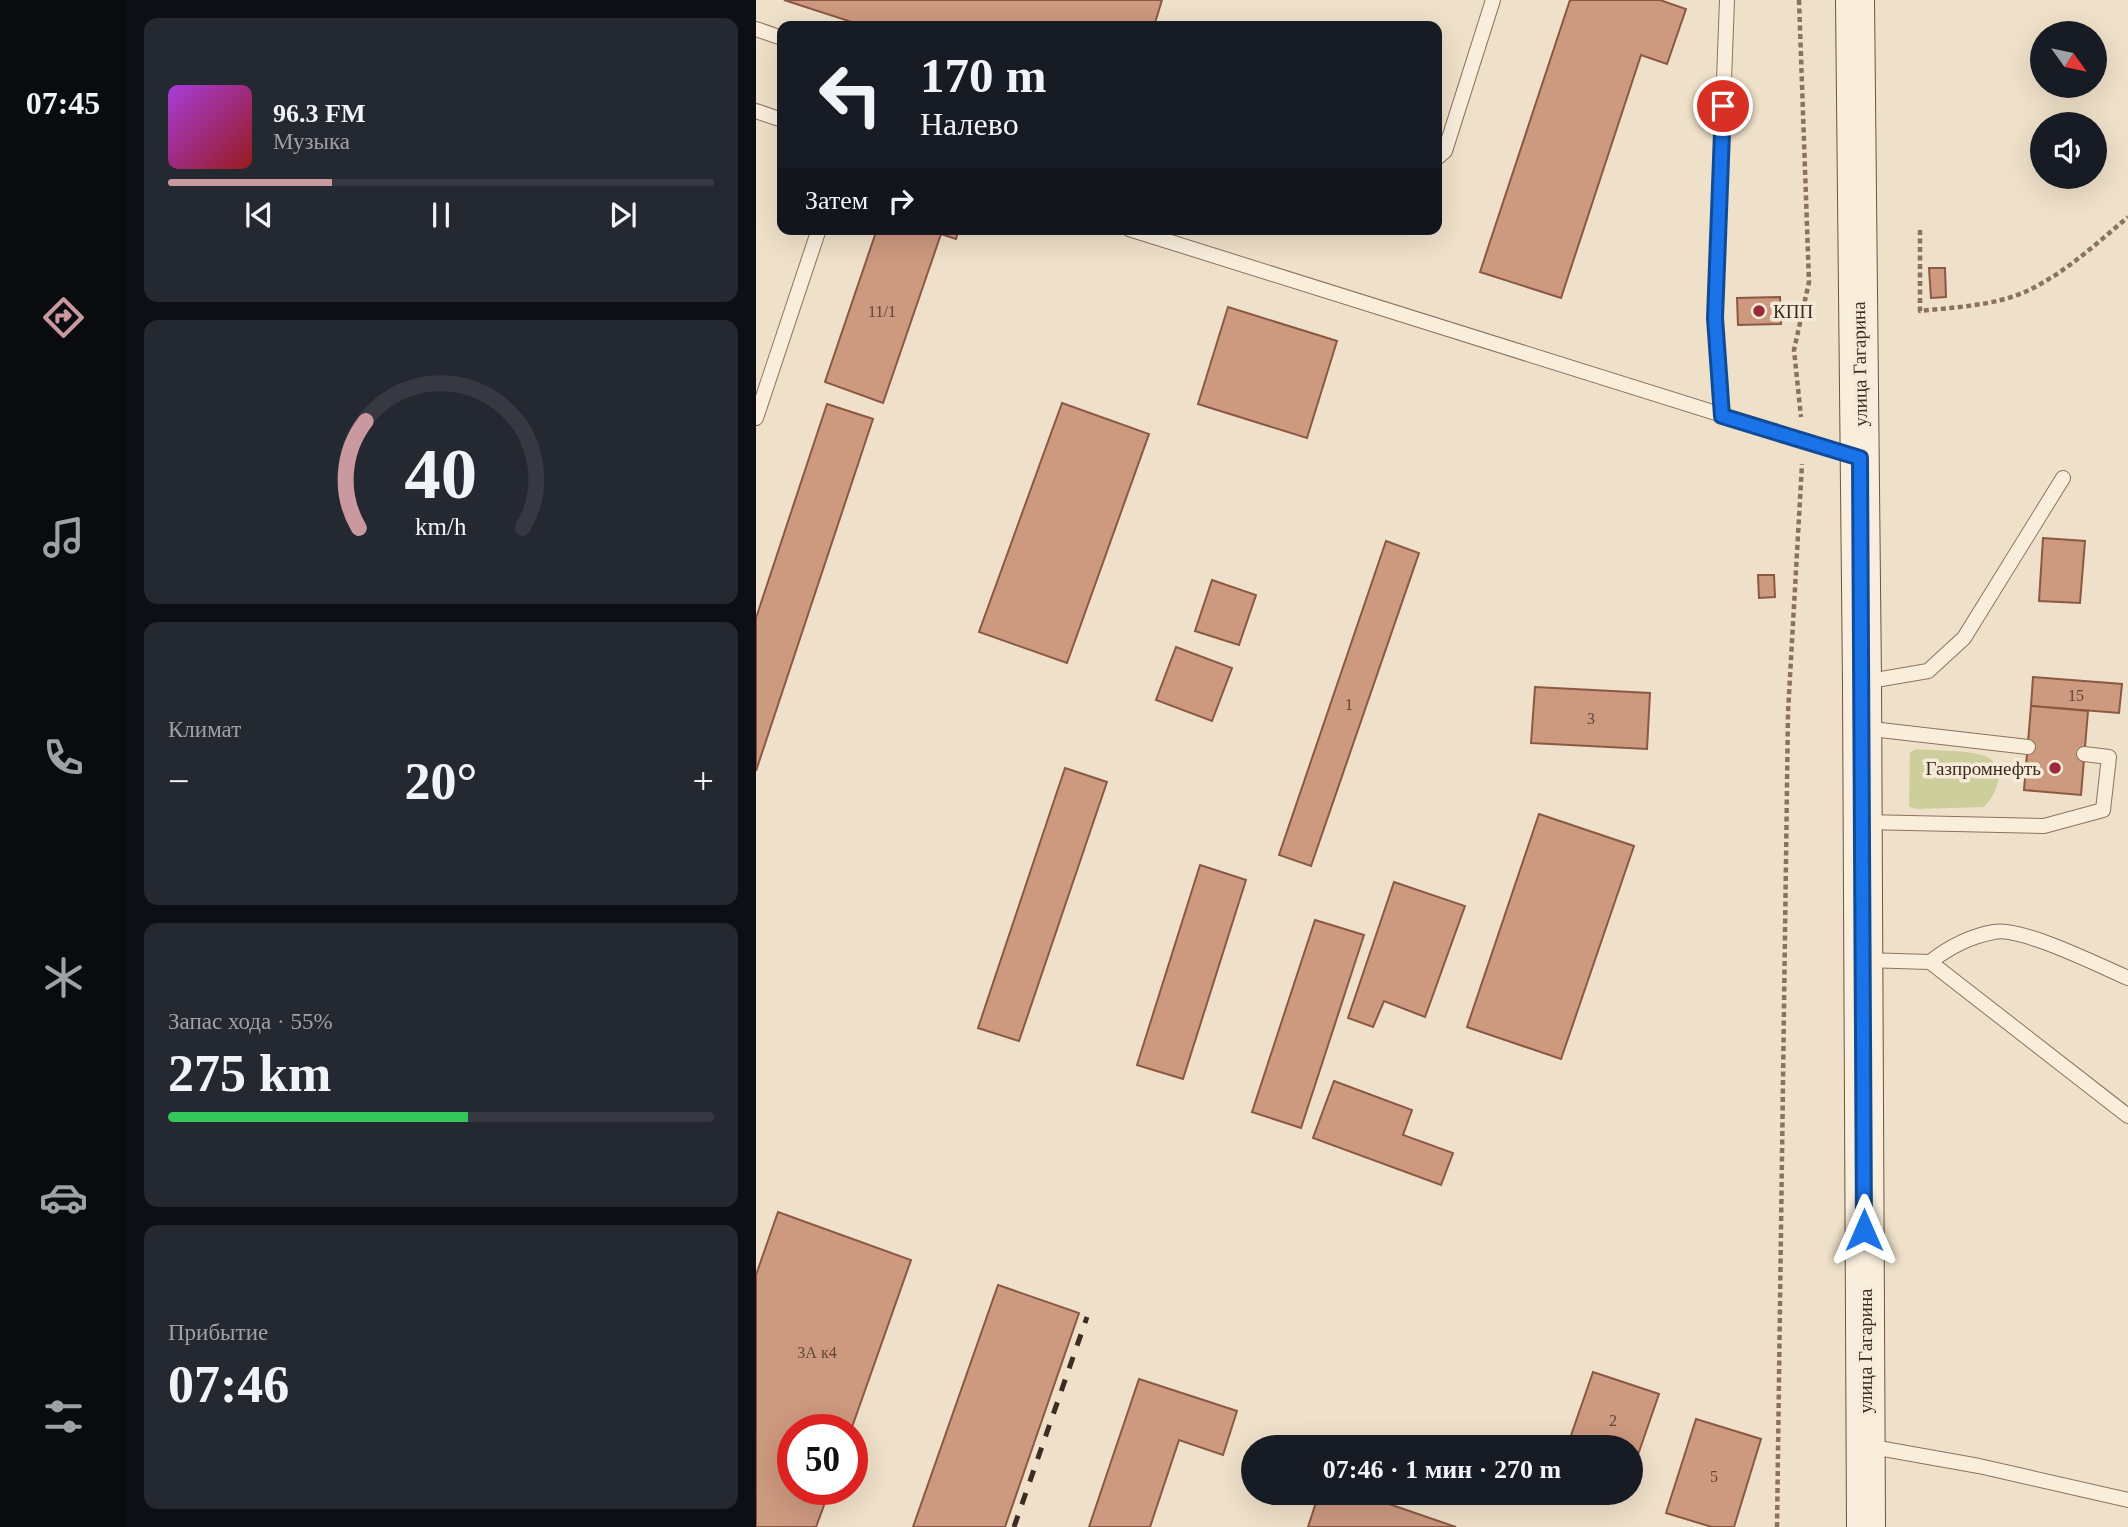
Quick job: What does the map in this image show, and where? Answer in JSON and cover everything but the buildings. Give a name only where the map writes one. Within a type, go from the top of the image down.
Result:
[{"type":"main road","name":"улица Гагарина","points":[[1855,0],[1863,728],[1866,1527]]},
{"type":"lane","points":[[1442,153],[1493,0]]},
{"type":"lane","points":[[1722,416],[1715,318],[1727,0]]},
{"type":"lane","points":[[756,29],[777,36]]},
{"type":"lane","points":[[756,111],[777,118]]},
{"type":"lane","points":[[756,418],[817,235]]},
{"type":"lane","points":[[1148,235],[1860,458]]},
{"type":"lane","points":[[1862,682],[1928,671],[1964,638],[2063,478]]},
{"type":"lane","points":[[1863,728],[2028,747]]},
{"type":"lane","points":[[1863,822],[2043,827],[2103,810],[2109,757],[2084,754]]},
{"type":"lane","points":[[1930,962],[1948,948],[1996,931],[2045,942],[2128,978]]},
{"type":"lane","points":[[1863,960],[1930,962],[2128,1116]]},
{"type":"lane","points":[[1865,1446],[1979,1466],[2128,1500]]},
{"type":"path","points":[[1777,1527],[1788,712],[1803,441],[1794,350],[1809,282],[1799,0]]},
{"type":"path","points":[[1920,230],[1920,311],[1982,304],[2025,292],[2064,270],[2128,217]]},
{"type":"green space","points":[[1917,749],[1985,756],[1997,766],[1999,773],[1993,795],[1984,807],[1916,809],[1909,806],[1910,752]]},
{"type":"railway","points":[[1014,1527],[1087,1317]]},
{"type":"place","name":"КПП","points":[[1759,311]]},
{"type":"place","name":"Газпромнефть","points":[[2055,768]]},
{"type":"route","points":[[1723,106],[1715,318],[1722,416],[1860,458],[1864,1230]]}]
